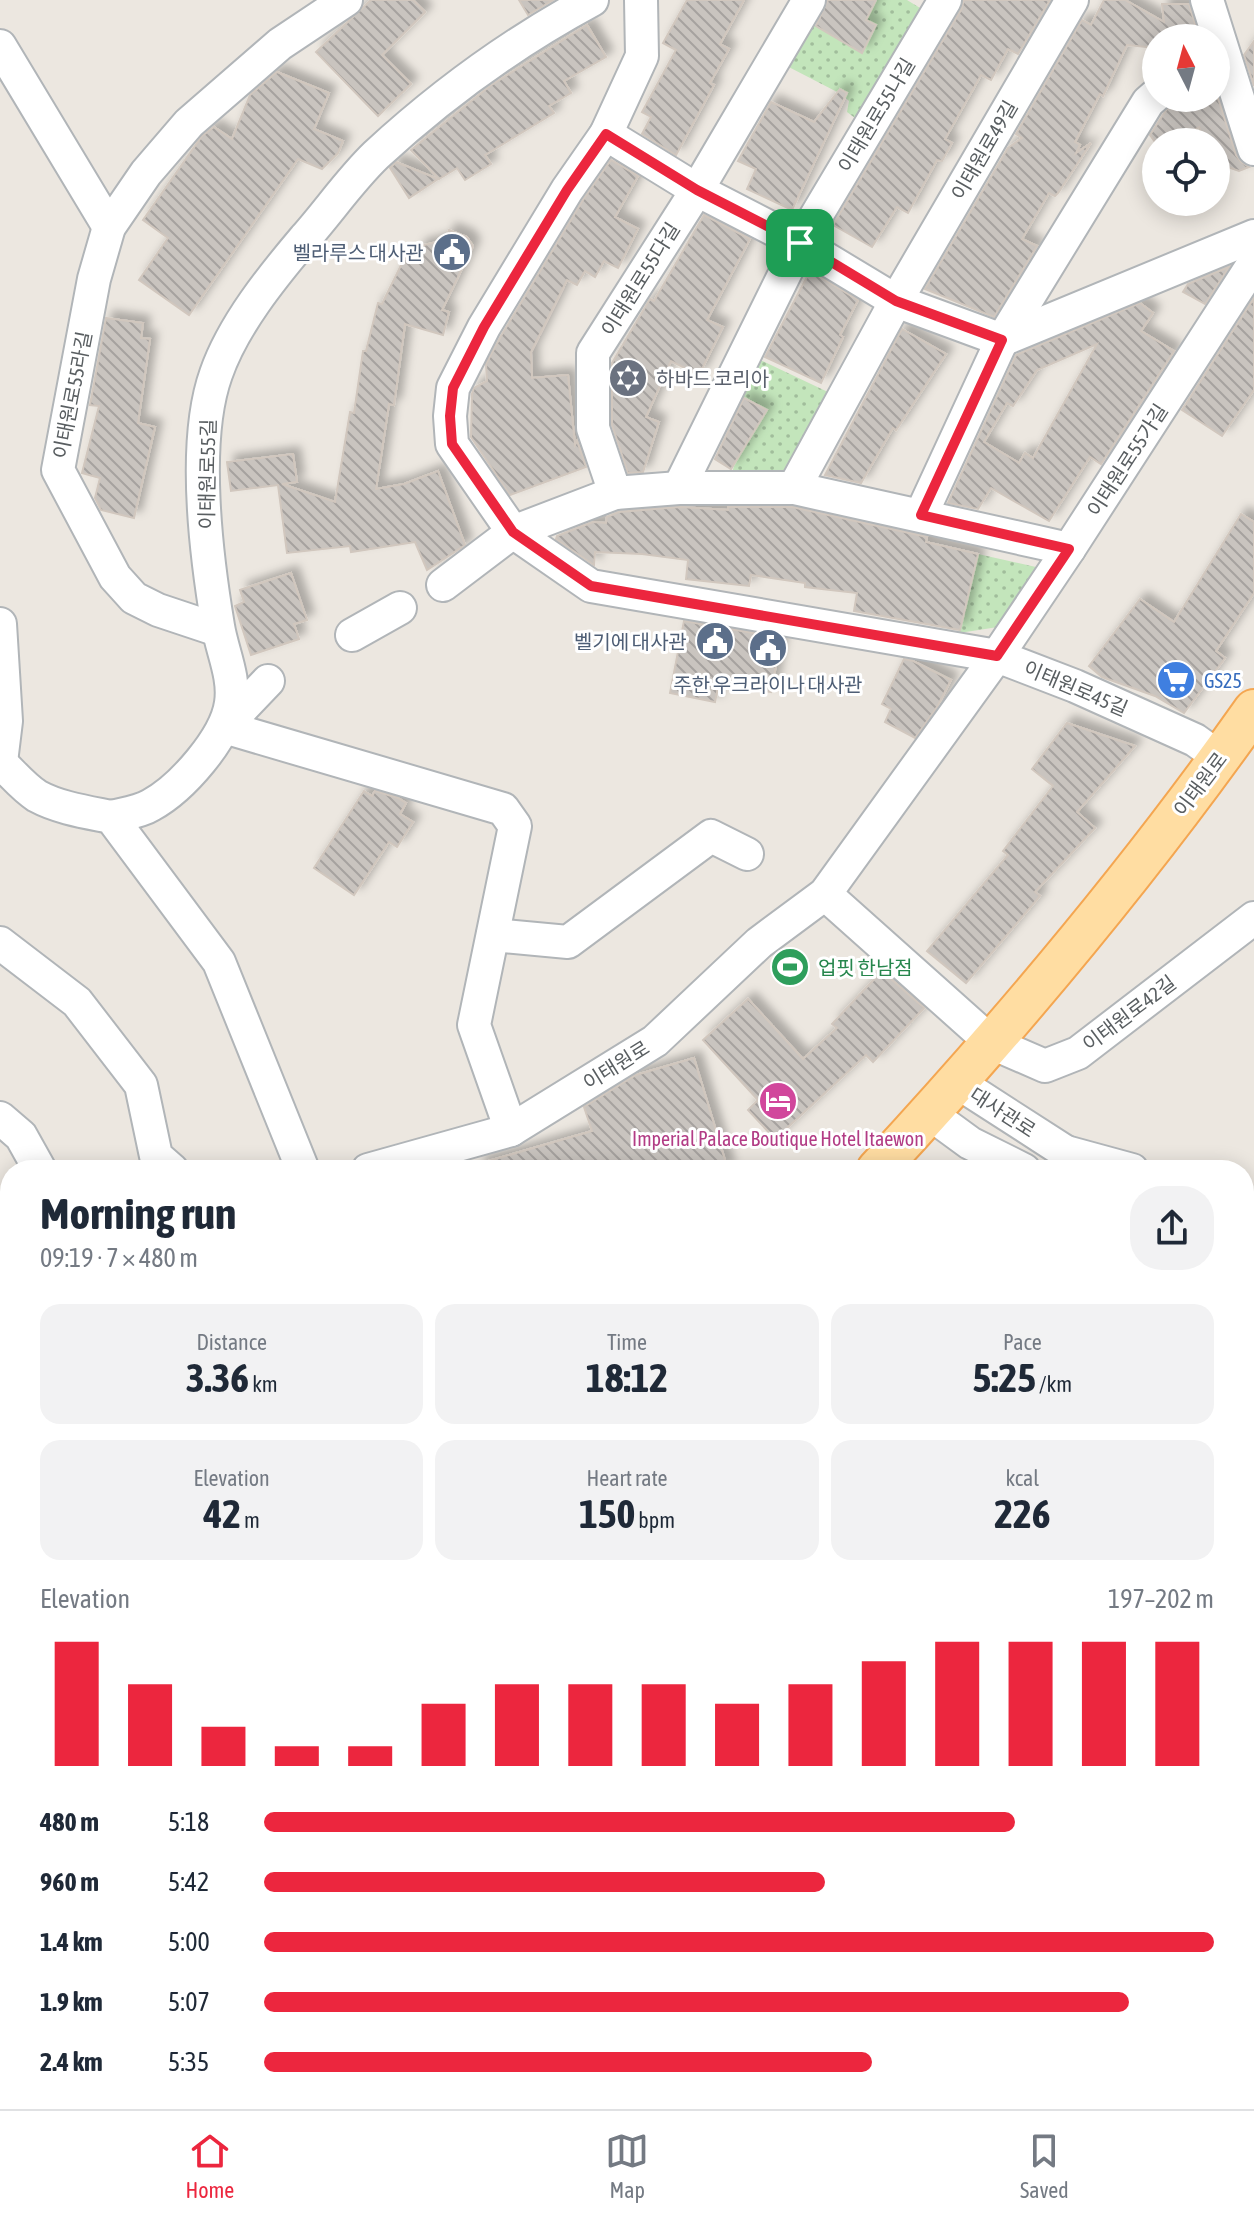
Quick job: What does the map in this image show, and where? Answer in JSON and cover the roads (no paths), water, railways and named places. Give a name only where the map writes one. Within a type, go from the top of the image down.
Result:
[{"type":"main road","name":"이태원로","points":[[886,1160],[1030,1002],[1113,898],[1254,710]]},
{"type":"street","name":"이태원로55라길","points":[[218,630],[158,610],[134,598],[115,577],[58,470],[94,279],[109,227],[146,173],[189,123],[280,44],[346,0]]},
{"type":"street","name":"이태원로55길","points":[[0,624],[6,721],[0,762],[37,796],[71,809],[111,817],[150,806],[191,773],[224,727],[231,704],[232,683],[218,630],[206,547],[204,431],[216,374],[240,327],[267,283],[375,156],[464,82],[548,24],[592,0]]},
{"type":"street","name":"이태원로45길","points":[[641,0],[642,56],[606,134],[567,190],[484,327],[453,388],[450,416],[452,444],[513,532],[591,586],[997,656],[1075,686],[1195,740],[1220,758]]},
{"type":"street","name":"이태원로55다길","points":[[615,493],[593,428],[593,353],[697,190],[809,0]]},
{"type":"street","name":"이태원로55나길","points":[[679,488],[800,243],[945,0]]},
{"type":"street","name":"이태원로49길","points":[[794,488],[896,301],[1072,0]]},
{"type":"street","points":[[1207,0],[1213,24]]},
{"type":"street","points":[[0,46],[109,227]]},
{"type":"street","points":[[1230,81],[1254,149]]},
{"type":"street","points":[[921,515],[1002,340],[1142,112]]},
{"type":"street","points":[[606,134],[697,190],[800,243],[896,301],[1002,340],[1254,236]]},
{"type":"street","name":"이태원로55가길","points":[[997,656],[1254,263]]},
{"type":"street","points":[[443,585],[513,532],[615,493],[679,488],[794,488],[1069,549]]},
{"type":"street","points":[[352,635],[400,608]]},
{"type":"street","name":"이태원로","points":[[404,1160],[511,1130],[655,1041],[759,943],[825,894],[997,656]]},
{"type":"street","points":[[268,681],[224,727],[503,809],[515,826],[474,1025],[511,1130]]},
{"type":"street","points":[[111,817],[219,962],[299,1160]]},
{"type":"street","points":[[493,935],[568,942],[711,836],[747,854]]},
{"type":"street","points":[[825,894],[992,1043]]},
{"type":"street","name":"이태원로42길","points":[[992,1043],[1045,1066],[1078,1053],[1254,918]]},
{"type":"street","points":[[0,943],[77,1002],[141,1085],[156,1156],[161,1160]]},
{"type":"street","name":"대사관로","points":[[957,1082],[1074,1160]]},
{"type":"street","points":[[929,1113],[970,1143],[1004,1160]]},
{"type":"street","points":[[0,1118],[21,1136],[34,1160]]},
{"type":"place","name":"벨라루스 대사관","points":[[452,252]]},
{"type":"place","name":"하바드 코리아","points":[[628,378]]},
{"type":"place","name":"벨기에 대사관","points":[[715,641]]},
{"type":"place","name":"주한 우크라이나 대사관","points":[[768,648]]},
{"type":"place","name":"GS25","points":[[1176,680]]},
{"type":"place","name":"업핏 한남점","points":[[790,967]]},
{"type":"place","name":"Imperial Palace Boutique Hotel Itaewon","points":[[778,1101]]}]
